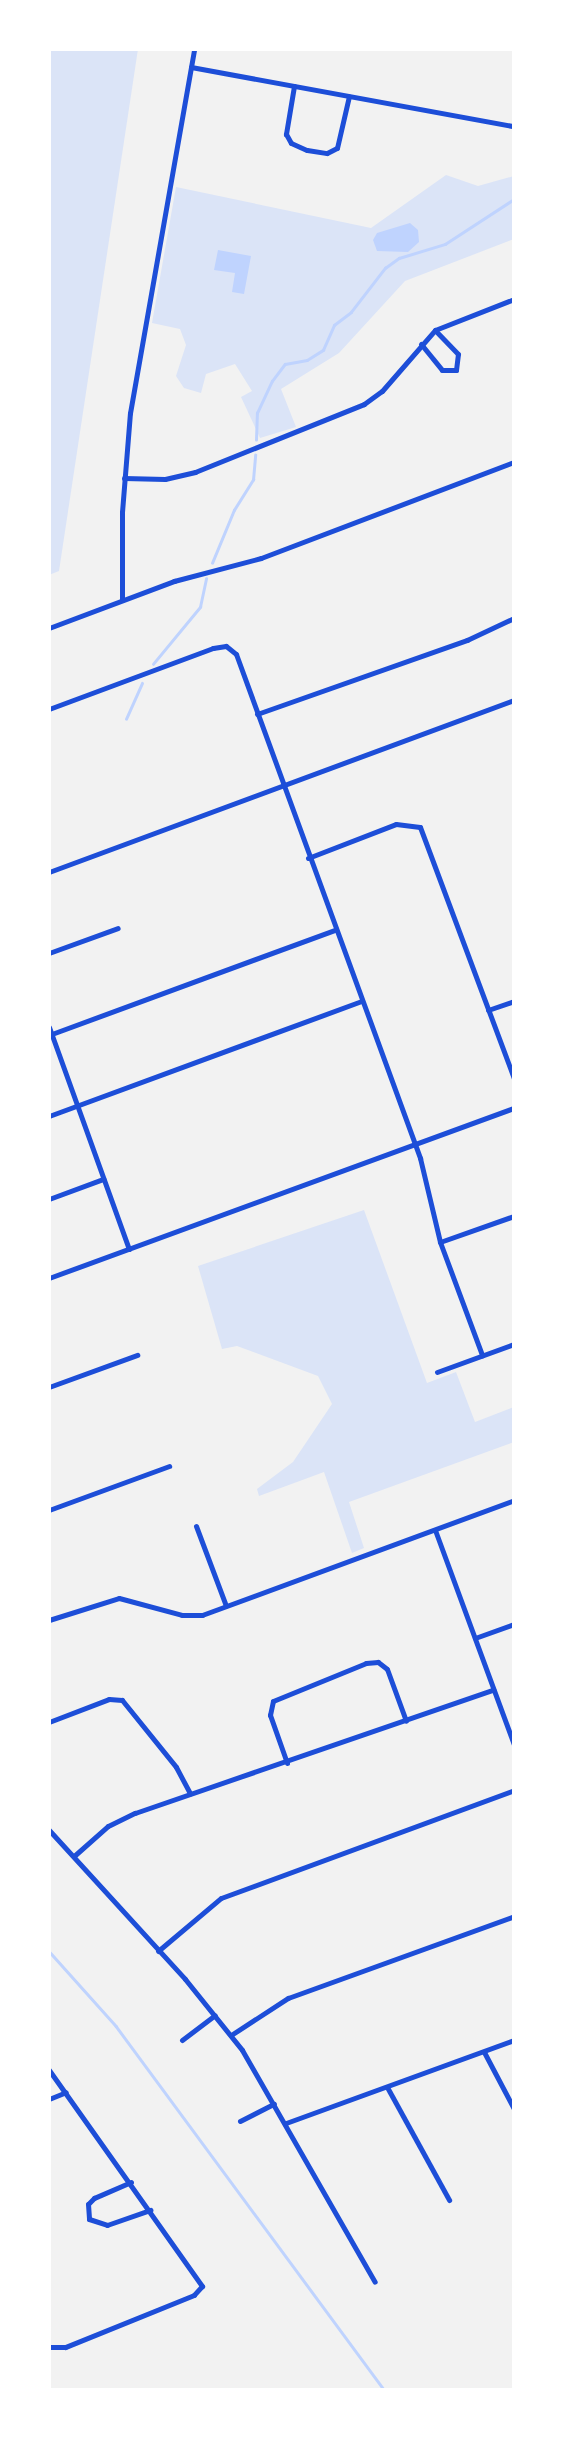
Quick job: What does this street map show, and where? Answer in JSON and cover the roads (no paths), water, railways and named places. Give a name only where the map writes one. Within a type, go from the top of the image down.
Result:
[{"type":"street","points":[[122,600],[124,478],[135,378],[194,49]]},
{"type":"street","points":[[191,67],[514,126]]},
{"type":"street","points":[[294,86],[286,134],[290,143],[307,150],[327,153],[337,148],[349,96]]},
{"type":"street","points":[[124,478],[165,479],[195,472],[364,404],[382,391],[435,330],[514,299]]},
{"type":"street","points":[[421,344],[442,370],[458,368],[458,354],[435,330]]},
{"type":"street","points":[[49,628],[122,600],[261,558],[514,462]]},
{"type":"street","points":[[257,714],[467,640],[514,618]]},
{"type":"street","points":[[49,709],[226,646],[236,654],[334,930],[414,1144],[432,1198],[440,1242],[482,1356]]},
{"type":"street","points":[[49,872],[514,700]]},
{"type":"street","points":[[308,858],[397,824],[414,824],[424,832],[514,1078]]},
{"type":"street","points":[[49,953],[118,928]]},
{"type":"street","points":[[129,1249],[50,1032],[334,930]]},
{"type":"street","points":[[49,1116],[361,1001]]},
{"type":"street","points":[[488,1010],[514,1001]]},
{"type":"street","points":[[49,1278],[514,1108]]},
{"type":"street","points":[[49,1199],[103,1179]]},
{"type":"street","points":[[440,1242],[514,1216]]},
{"type":"street","points":[[437,1371],[514,1344]]},
{"type":"street","points":[[49,1387],[137,1355]]},
{"type":"street","points":[[49,1510],[169,1466]]},
{"type":"street","points":[[49,1620],[118,1598],[187,1616],[226,1606],[514,1500]]},
{"type":"street","points":[[196,1526],[226,1606]]},
{"type":"street","points":[[435,1530],[514,1745]]},
{"type":"street","points":[[475,1638],[514,1624]]},
{"type":"street","points":[[286,1763],[270,1715],[275,1698],[366,1663],[378,1662],[387,1669],[406,1721]]},
{"type":"street","points":[[74,1856],[117,1820],[493,1690]]},
{"type":"street","points":[[49,1722],[112,1699],[122,1700],[176,1767],[190,1793]]},
{"type":"street","points":[[158,1951],[221,1898],[514,1790]]},
{"type":"street","points":[[49,1830],[231,2035],[286,2123],[375,2282]]},
{"type":"street","points":[[231,2035],[288,1998],[514,1916]]},
{"type":"street","points":[[182,2040],[215,2015]]},
{"type":"street","points":[[286,2123],[514,2040]]},
{"type":"street","points":[[484,2052],[514,2109]]},
{"type":"street","points":[[49,2070],[199,2280],[200,2291],[65,2347],[49,2347]]},
{"type":"street","points":[[387,2087],[449,2200]]},
{"type":"street","points":[[49,2099],[66,2092]]},
{"type":"street","points":[[240,2121],[274,2104]]},
{"type":"street","points":[[131,2182],[94,2198],[88,2204],[89,2219],[107,2225],[150,2210]]},
{"type":"water","points":[[410,223],[418,230],[419,242],[408,252],[377,251],[373,240],[377,233]]},
{"type":"water","points":[[218,250],[251,256],[244,294],[232,292],[235,273],[214,270]]},
{"type":"waterway","points":[[256,440],[257,413],[272,381],[285,364],[307,360],[323,350],[334,325],[351,312],[385,268],[399,258],[445,244],[514,199]]},
{"type":"waterway","points":[[212,563],[234,510],[253,480],[255,455]]},
{"type":"waterway","points":[[153,664],[200,607],[206,579]]},
{"type":"waterway","points":[[126,719],[142,683]]},
{"type":"waterway","points":[[49,1951],[116,2026],[384,2390]]}]
